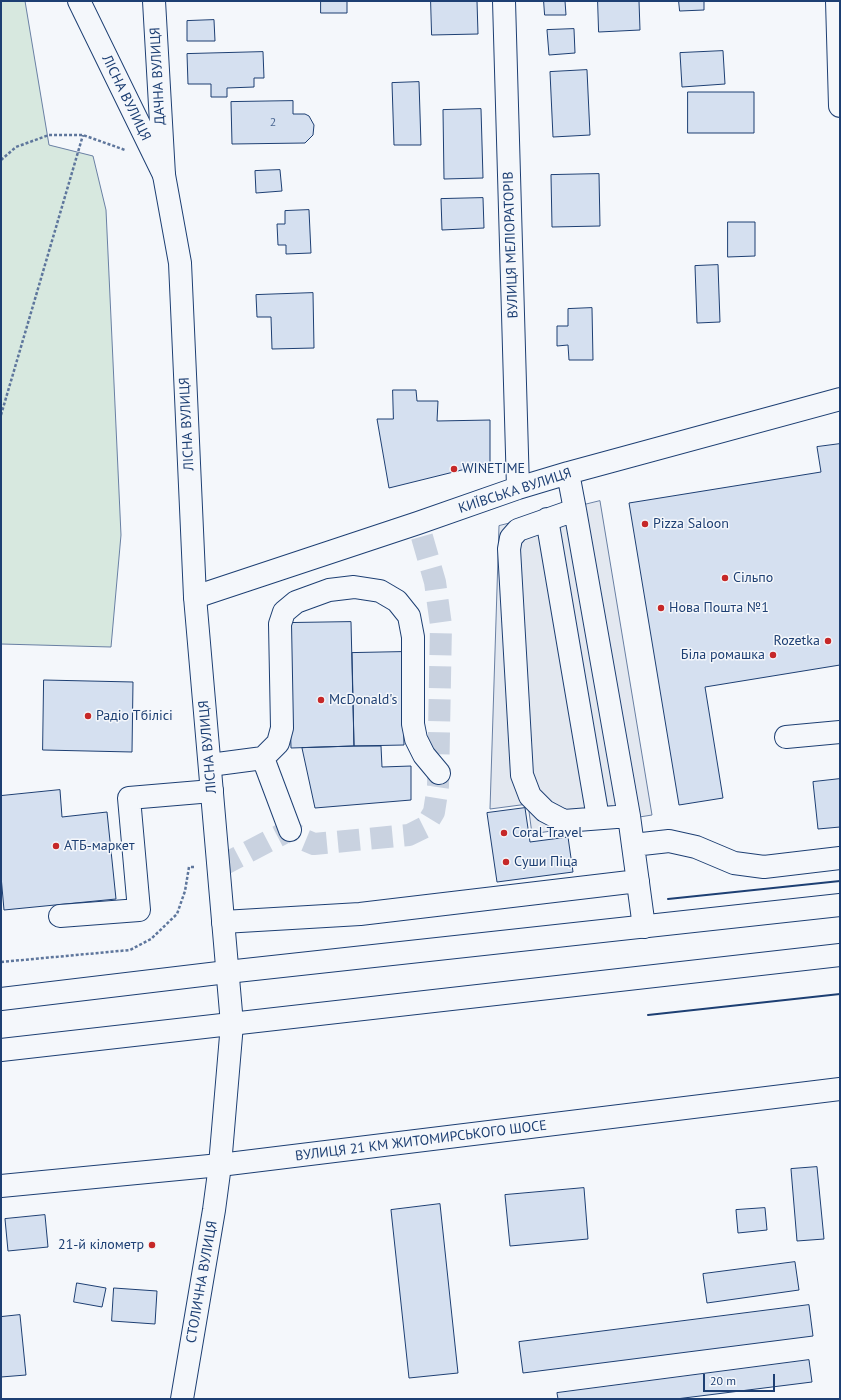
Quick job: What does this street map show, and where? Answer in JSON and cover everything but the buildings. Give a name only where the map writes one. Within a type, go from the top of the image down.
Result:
[{"type":"main road","name":"ЛІСНА ВУЛИЦЯ","points":[[79,1],[164,175],[180,262],[195,598],[232,1024]]},
{"type":"main road","name":"ДАЧНА ВУЛИЦЯ","points":[[154,1],[164,175]]},
{"type":"main road","name":"ВУЛИЦЯ МЕЛІОРАТОРІВ","points":[[504,1],[518,488]]},
{"type":"main road","points":[[837,1],[840,106]]},
{"type":"main road","name":"КИЇВСЬКА ВУЛИЦЯ","points":[[195,598],[518,488],[840,399]]},
{"type":"main road","points":[[568,473],[629,816],[644,927]]},
{"type":"main road","points":[[575,510],[518,530],[511,538],[508,549],[522,775],[530,796],[545,811],[564,820],[629,816]]},
{"type":"main road","points":[[547,519],[598,818]]},
{"type":"main road","points":[[210,765],[263,758],[278,743],[282,728],[280,624],[284,612],[296,602],[329,590],[354,587],[386,594],[397,601],[409,616],[414,637],[414,724],[416,740],[424,755],[439,773]]},
{"type":"main road","points":[[786,737],[840,732]]},
{"type":"main road","points":[[263,758],[290,830]]},
{"type":"main road","points":[[60,916],[139,910],[129,798],[212,791]]},
{"type":"main road","points":[[633,845],[669,841],[696,847],[734,863],[764,867],[840,858]]},
{"type":"main road","points":[[223,922],[360,914],[638,881]]},
{"type":"main road","points":[[1,998],[840,905]]},
{"type":"main road","points":[[1,1050],[840,955]]},
{"type":"main road","name":"СТОЛИЧНА ВУЛИЦЯ","points":[[182,1399],[214,1210],[220,1165],[232,1024]]},
{"type":"main road","name":"ВУЛИЦЯ 21 КМ ЖИТОМИРСЬКОГО ШОСЕ","points":[[1,1186],[220,1165],[840,1089]]},
{"type":"path","points":[[1,160],[16,147],[50,135],[83,134],[131,154]]},
{"type":"path","points":[[1,415],[83,134]]},
{"type":"shaded area","points":[[1,1],[25,1],[49,145],[93,156],[106,210],[121,535],[111,647],[1,644]]},
{"type":"shaded area","points":[[600,501],[652,815],[532,834],[528,804],[490,809],[499,526]]},
{"type":"tunnel","points":[[219,867],[290,830],[302,839],[314,844],[409,835],[425,827],[434,812],[438,786],[441,625],[435,582],[418,523]]},
{"type":"wall","points":[[668,899],[840,881]]},
{"type":"wall","points":[[648,1015],[840,994]]},
{"type":"place","name":"WINETIME","points":[[454,469]]},
{"type":"place","name":"Pizza Saloon","points":[[645,524]]},
{"type":"place","name":"Сільпо","points":[[725,578]]},
{"type":"place","name":"Нова Пошта №1","points":[[661,608]]},
{"type":"place","name":"Rozetka","points":[[828,641]]},
{"type":"place","name":"Біла ромашка","points":[[773,655]]},
{"type":"place","name":"McDonald's","points":[[321,700]]},
{"type":"place","name":"Радіо Тбілісі","points":[[88,716]]},
{"type":"place","name":"Coral Travel","points":[[504,833]]},
{"type":"place","name":"АТБ-маркет","points":[[56,846]]},
{"type":"place","name":"Суши Піца","points":[[506,862]]},
{"type":"place","name":"21-й кілометр","points":[[152,1245]]}]
